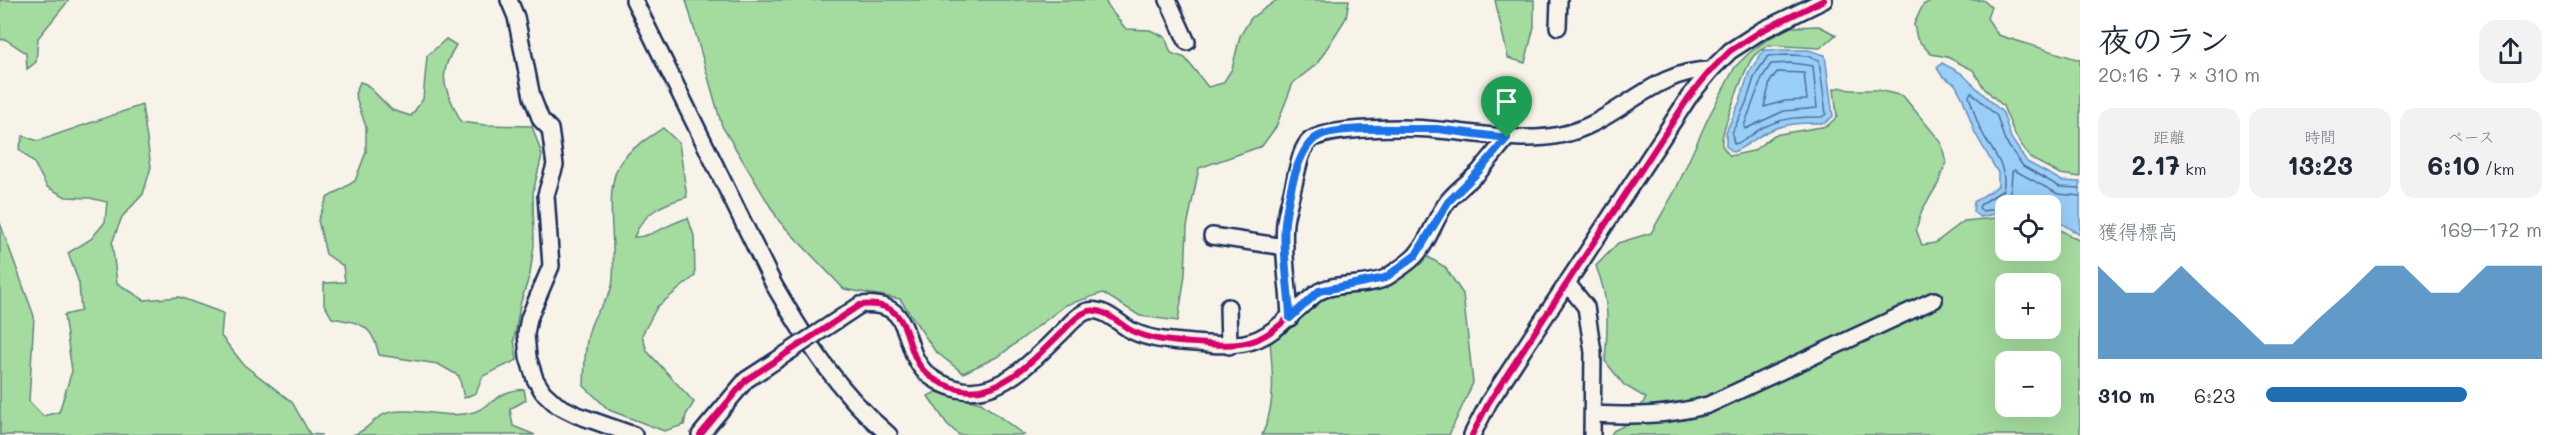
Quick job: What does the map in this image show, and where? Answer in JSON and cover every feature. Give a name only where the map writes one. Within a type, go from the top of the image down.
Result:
[{"type":"street","points":[[509,0],[516,17],[532,97],[542,120],[550,129],[555,165],[546,195],[551,266],[529,318],[526,334],[528,357],[535,380],[543,392],[557,405],[577,415],[634,435]]},
{"type":"street","points":[[634,0],[786,305],[817,357],[834,379],[854,403],[888,435]]},
{"type":"street","points":[[1168,0],[1187,42]]},
{"type":"street","points":[[1558,0],[1558,27]]},
{"type":"street","points":[[1472,435],[1489,402],[1689,97],[1730,51],[1761,31],[1824,0]]},
{"type":"street","points":[[1290,318],[1285,223],[1300,158],[1308,142],[1320,135],[1337,131],[1437,129],[1507,138],[1559,135],[1589,127],[1667,78],[1696,70],[1712,70]]},
{"type":"street","points":[[700,435],[746,380],[860,305],[874,303],[890,310],[907,330],[915,354],[925,372],[941,383],[962,390],[980,390],[1001,384],[1077,318],[1089,311],[1105,314],[1133,331],[1153,338],[1229,346],[1257,341],[1290,318],[1319,291],[1385,278],[1416,255],[1448,202],[1507,138]]},
{"type":"street","points":[[1212,236],[1285,247]]},
{"type":"street","points":[[1567,283],[1586,307],[1593,352],[1592,435]]},
{"type":"street","points":[[1594,414],[1651,416],[1681,413],[1708,405],[1934,300]]},
{"type":"street","points":[[1228,307],[1229,346]]},
{"type":"green space","points":[[0,0],[69,0],[38,38],[36,62],[27,69],[26,53],[5,39],[0,40]]},
{"type":"green space","points":[[686,0],[1105,0],[1126,29],[1150,30],[1165,37],[1171,53],[1185,58],[1208,87],[1223,83],[1232,69],[1240,36],[1251,18],[1277,0],[1349,0],[1346,18],[1317,64],[1293,83],[1276,127],[1262,146],[1199,168],[1187,227],[1185,275],[1178,321],[1140,316],[1103,293],[1066,305],[999,356],[963,373],[935,351],[900,299],[844,289],[779,221],[722,126]]},
{"type":"green space","points":[[1495,0],[1534,0],[1534,27],[1525,63],[1508,58]]},
{"type":"green space","points":[[1932,0],[1983,0],[1991,7],[1987,18],[1998,35],[2080,60],[2080,177],[2060,174],[2030,158],[2015,135],[2003,106],[1984,88],[1973,70],[1947,57],[1931,54],[1917,39],[1914,24],[1923,5]]},
{"type":"green space","points":[[1819,26],[1836,35],[1820,48],[1768,45],[1755,55],[1745,73],[1722,139],[1723,148],[1730,156],[1753,151],[1774,135],[1827,126],[1837,117],[1834,89],[1840,87],[1850,90],[1878,90],[1903,96],[1941,142],[1946,162],[1938,184],[1922,210],[1916,229],[1922,245],[1935,243],[1964,221],[1995,218],[1995,261],[2061,261],[2061,231],[2080,241],[2080,435],[1611,435],[1613,431],[1631,422],[1646,398],[1624,385],[1605,361],[1606,302],[1596,266],[1618,243],[1651,233],[1676,189],[1708,118],[1735,67],[1768,39],[1791,27]]},
{"type":"green space","points":[[446,39],[456,45],[446,67],[445,84],[461,122],[532,126],[542,155],[533,192],[534,245],[530,274],[520,305],[514,340],[517,360],[483,376],[476,393],[464,398],[459,376],[438,364],[379,355],[373,337],[364,327],[332,318],[324,304],[324,283],[345,282],[343,266],[326,254],[318,220],[327,198],[355,181],[366,152],[366,127],[355,94],[360,82],[366,84],[392,110],[411,116],[423,99],[427,56]]},
{"type":"green space","points":[[142,105],[151,167],[143,194],[122,217],[112,243],[117,283],[144,300],[179,297],[223,313],[221,336],[244,365],[292,402],[310,434],[322,435],[0,435],[0,223],[34,316],[29,401],[43,416],[59,412],[72,371],[64,315],[81,311],[79,283],[68,253],[91,239],[105,222],[107,202],[90,198],[66,197],[47,187],[34,163],[19,149],[23,136],[38,141]]},
{"type":"green space","points":[[663,128],[679,143],[687,197],[655,210],[643,221],[634,237],[648,235],[688,218],[694,236],[695,276],[657,307],[642,335],[647,351],[694,402],[686,415],[684,425],[664,431],[609,410],[584,386],[588,334],[612,286],[614,272],[611,202],[616,171],[632,150]]},
{"type":"green space","points":[[1428,257],[1445,267],[1463,294],[1473,383],[1449,435],[1262,435],[1270,412],[1271,401],[1270,341],[1316,297],[1343,292]]},
{"type":"green space","points":[[524,389],[526,400],[510,409],[513,426],[535,435],[352,435],[362,431],[380,416],[391,412],[464,414],[478,410],[508,392]]},
{"type":"green space","points":[[936,392],[981,403],[1024,435],[959,435],[947,424],[928,396]]},
{"type":"water","points":[[1764,50],[1808,50],[1825,55],[1833,116],[1825,123],[1797,124],[1776,128],[1733,152],[1726,146],[1726,132],[1740,101],[1749,72]]},
{"type":"water","points":[[1942,63],[1961,73],[2003,113],[2011,138],[2027,162],[2062,181],[2080,182],[2080,235],[2061,223],[2061,195],[1995,195],[1995,214],[1980,217],[1973,212],[1974,202],[1998,186],[1998,173],[1975,133],[1955,84],[1942,76],[1937,68]]},
{"type":"cycle path","points":[[1472,435],[1489,402],[1689,97],[1730,51],[1761,31],[1824,0]]},
{"type":"cycle path","points":[[700,435],[746,380],[860,305],[878,305],[890,309],[899,317],[917,362],[925,372],[942,384],[962,390],[977,390],[1005,381],[1030,362],[1078,317],[1088,311],[1100,311],[1132,331],[1160,339],[1228,345],[1258,339],[1269,333],[1324,289],[1379,280],[1410,261],[1425,242],[1448,201],[1478,173],[1507,138]]},
{"type":"route","points":[[1437,129],[1507,138],[1448,202],[1416,255],[1385,278],[1319,291],[1290,318],[1285,223],[1300,158],[1308,142],[1320,135],[1337,131],[1437,129]]}]
